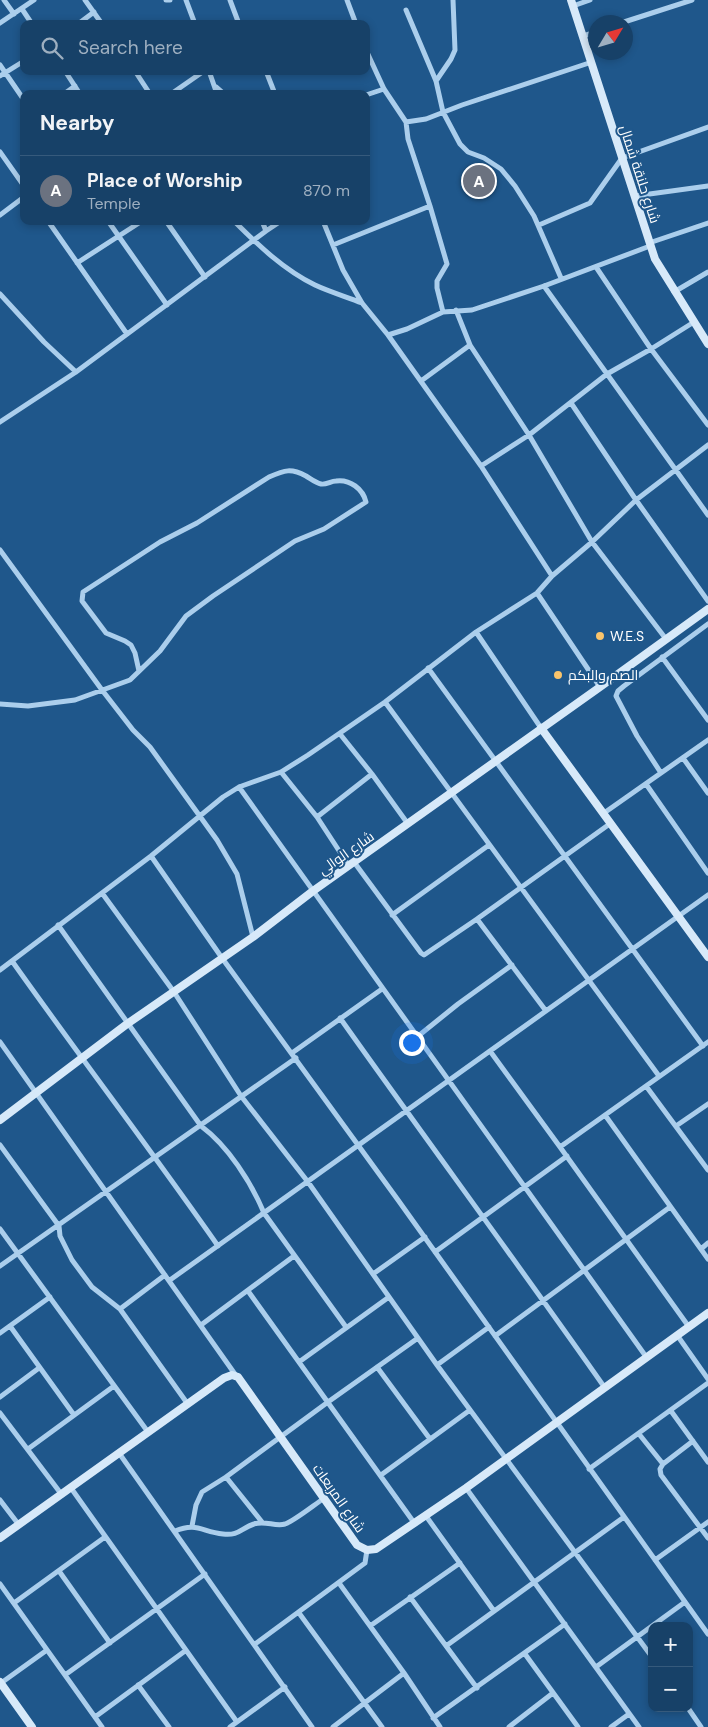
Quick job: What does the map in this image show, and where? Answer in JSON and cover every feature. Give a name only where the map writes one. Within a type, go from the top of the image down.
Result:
[{"type":"street","points":[[4,0],[14,14]]},
{"type":"street","points":[[0,23],[34,0]]},
{"type":"street","points":[[85,0],[99,20]]},
{"type":"street","points":[[186,0],[193,20]]},
{"type":"street","points":[[230,0],[238,20]]},
{"type":"street","points":[[347,0],[354,20]]},
{"type":"street","points":[[436,81],[452,59],[454,50],[453,0]]},
{"type":"street","points":[[572,3],[590,0]]},
{"type":"street","points":[[633,19],[692,0]]},
{"type":"street","name":"شارع حلنقة شمال","points":[[572,3],[655,259],[708,344]]},
{"type":"street","points":[[22,9],[29,20]]},
{"type":"street","points":[[406,10],[436,81],[443,112],[460,144],[468,152],[484,158],[501,169],[515,186],[538,225],[561,278]]},
{"type":"street","points":[[83,20],[94,12]]},
{"type":"street","points":[[583,36],[588,34]]},
{"type":"street","points":[[370,59],[384,89],[406,122],[408,139],[430,206],[446,264],[437,281],[443,312]]},
{"type":"street","points":[[406,122],[426,119],[592,62]]},
{"type":"street","points":[[0,76],[20,63]]},
{"type":"street","points":[[0,65],[20,94]]},
{"type":"street","points":[[68,75],[78,90]]},
{"type":"street","points":[[138,75],[147,90]]},
{"type":"street","points":[[177,90],[198,75]]},
{"type":"street","points":[[210,75],[215,90]]},
{"type":"street","points":[[268,75],[273,90]]},
{"type":"street","points":[[211,81],[218,90]]},
{"type":"street","points":[[70,90],[75,86]]},
{"type":"street","points":[[370,94],[384,89]]},
{"type":"street","points":[[538,225],[590,202],[622,158],[708,127]]},
{"type":"street","points":[[0,152],[20,180]]},
{"type":"street","points":[[635,196],[708,186]]},
{"type":"street","points":[[0,215],[20,200]]},
{"type":"street","points":[[333,246],[430,206]]},
{"type":"street","points":[[388,335],[443,312],[472,310],[544,286],[708,223]]},
{"type":"street","points":[[51,225],[127,334]]},
{"type":"street","points":[[110,225],[167,305]]},
{"type":"street","points":[[77,263],[136,225]]},
{"type":"street","points":[[169,225],[205,277]]},
{"type":"street","points":[[238,225],[254,241],[290,270],[314,284],[362,304]]},
{"type":"street","points":[[264,225],[266,231]]},
{"type":"street","points":[[0,422],[76,372],[275,225]]},
{"type":"street","points":[[325,225],[343,270],[362,304],[388,335],[481,466],[552,576]]},
{"type":"street","points":[[596,267],[651,350],[708,426]]},
{"type":"street","points":[[674,292],[708,272]]},
{"type":"street","points":[[544,286],[677,469],[708,515]]},
{"type":"street","points":[[0,294],[44,342],[76,372]]},
{"type":"street","points":[[456,310],[470,345],[529,434],[592,542],[666,639]]},
{"type":"street","points":[[481,466],[572,403],[607,374],[651,350],[694,322]]},
{"type":"street","points":[[420,381],[470,345]]},
{"type":"street","points":[[572,403],[636,500],[708,601]]},
{"type":"street","points":[[0,970],[151,856],[211,805],[239,787],[281,772],[340,734],[476,632],[537,593],[552,576],[592,542],[636,500],[708,446]]},
{"type":"street","points":[[0,704],[28,706],[75,700],[130,680],[160,652],[186,616],[295,541],[324,529],[358,508],[366,502],[364,493],[350,483],[337,481],[322,484],[298,472],[287,469],[269,477],[197,523],[160,542],[83,592],[82,601],[106,633],[125,640],[131,646],[138,660],[139,671]]},
{"type":"street","points":[[0,550],[102,690],[133,730],[150,747],[217,840],[236,874],[253,937]]},
{"type":"street","points":[[537,593],[600,687]]},
{"type":"street","name":"شارع الوالي","points":[[0,1120],[128,1024],[253,937],[313,891],[708,609]]},
{"type":"street","points":[[661,773],[637,736],[616,696],[618,691],[624,686],[707,626]]},
{"type":"street","points":[[476,632],[541,728],[708,957]]},
{"type":"street","points":[[662,657],[708,720]]},
{"type":"street","points":[[428,668],[703,1046]]},
{"type":"street","points":[[385,702],[588,981],[660,1076]]},
{"type":"street","points":[[340,734],[408,824]]},
{"type":"street","points":[[604,813],[708,740]]},
{"type":"street","points":[[683,758],[708,793]]},
{"type":"street","points":[[281,772],[424,955],[566,857],[611,823]]},
{"type":"street","points":[[317,818],[372,774]]},
{"type":"street","points":[[646,784],[708,873]]},
{"type":"street","points":[[239,787],[647,1358]]},
{"type":"street","points":[[392,914],[489,845]]},
{"type":"street","points":[[151,856],[222,958],[359,1145],[708,1634]]},
{"type":"street","points":[[102,893],[174,992],[242,1096],[308,1182],[437,1365],[648,1651]]},
{"type":"street","points":[[170,1280],[708,895]]},
{"type":"street","points":[[478,919],[546,1011]]},
{"type":"street","points":[[58,926],[201,1126],[213,1134],[247,1178],[264,1213],[346,1327]]},
{"type":"street","points":[[12,961],[218,1246]]},
{"type":"street","points":[[417,1037],[458,1004],[512,965]]},
{"type":"street","points":[[292,1052],[382,988]]},
{"type":"street","points":[[340,1018],[544,1300],[605,1388]]},
{"type":"street","points":[[0,1042],[238,1378]]},
{"type":"street","points":[[560,1147],[708,1042]]},
{"type":"street","points":[[490,1051],[688,1327]]},
{"type":"street","points":[[0,1266],[296,1058]]},
{"type":"street","points":[[646,1086],[708,1170]]},
{"type":"street","points":[[676,1126],[708,1104]]},
{"type":"street","points":[[605,1115],[708,1259]]},
{"type":"street","points":[[0,1145],[59,1226],[60,1236],[72,1260],[92,1287],[120,1309],[187,1403]]},
{"type":"street","points":[[435,1252],[567,1156]]},
{"type":"street","points":[[495,1336],[670,1207]]},
{"type":"street","points":[[0,1229],[148,1432]]},
{"type":"street","points":[[373,1274],[425,1238]]},
{"type":"street","points":[[701,1249],[708,1243]]},
{"type":"street","points":[[200,1325],[294,1256]]},
{"type":"street","points":[[120,1309],[165,1275]]},
{"type":"street","points":[[248,1291],[416,1524]]},
{"type":"street","points":[[0,1333],[50,1297]]},
{"type":"street","points":[[299,1362],[389,1297]]},
{"type":"street","name":"شارع المربعات","points":[[238,1378],[357,1545],[367,1550],[376,1549],[416,1524],[708,1314]]},
{"type":"street","points":[[10,1326],[74,1415]]},
{"type":"street","points":[[437,1365],[489,1327]]},
{"type":"street","points":[[677,1335],[708,1379]]},
{"type":"street","points":[[192,1526],[196,1504],[202,1492],[226,1477],[418,1338]]},
{"type":"street","points":[[377,1367],[430,1439]]},
{"type":"street","points":[[0,1396],[39,1368]]},
{"type":"street","points":[[0,1538],[224,1378],[232,1375],[238,1378]]},
{"type":"street","points":[[589,1468],[708,1384]]},
{"type":"street","points":[[28,1450],[114,1386]]},
{"type":"street","points":[[381,1475],[470,1410]]},
{"type":"street","points":[[671,1411],[708,1462]]},
{"type":"street","points":[[0,1413],[62,1495]]},
{"type":"street","points":[[639,1434],[662,1464]]},
{"type":"street","points":[[693,1441],[662,1464],[660,1469],[661,1476],[708,1538]]},
{"type":"street","points":[[119,1453],[312,1727]]},
{"type":"street","points":[[226,1477],[262,1522]]},
{"type":"street","points":[[71,1488],[236,1722]]},
{"type":"street","points":[[466,1488],[639,1727]]},
{"type":"street","points":[[175,1531],[192,1526],[222,1534],[236,1535],[253,1524],[262,1522],[285,1524],[323,1499]]},
{"type":"street","points":[[0,1500],[18,1525]]},
{"type":"street","points":[[426,1516],[494,1612]]},
{"type":"street","points":[[446,1646],[624,1517]]},
{"type":"street","points":[[655,1560],[708,1522]]},
{"type":"street","points":[[14,1603],[105,1537]]},
{"type":"street","points":[[255,1644],[365,1563],[367,1550]]},
{"type":"street","points":[[370,1626],[460,1563]]},
{"type":"street","points":[[59,1571],[110,1643]]},
{"type":"street","points":[[65,1675],[205,1574]]},
{"type":"street","points":[[339,1583],[404,1673],[440,1727]]},
{"type":"street","points":[[0,1584],[102,1727]]},
{"type":"street","points":[[410,1597],[477,1688]]},
{"type":"street","points":[[658,1622],[685,1602]]},
{"type":"street","points":[[299,1613],[382,1727]]},
{"type":"street","points":[[433,1718],[565,1624]]},
{"type":"street","points":[[596,1667],[648,1629]]},
{"type":"street","points":[[32,1727],[0,1682],[47,1650]]},
{"type":"street","points":[[94,1716],[185,1651]]},
{"type":"street","points":[[525,1654],[578,1727]]},
{"type":"street","points":[[333,1727],[404,1673]]},
{"type":"street","points":[[138,1685],[169,1727]]},
{"type":"street","points":[[230,1727],[285,1687]]},
{"type":"street","points":[[509,1727],[553,1693]]},
{"type":"street","points":[[691,1712],[701,1727]]},
{"type":"street","points":[[611,1727],[629,1714]]},
{"type":"place","name":"Place of Worship","points":[[479,181]]},
{"type":"place","name":"W.E.S","points":[[600,636]]},
{"type":"place","name":"الصم والبكم","points":[[558,675]]}]
